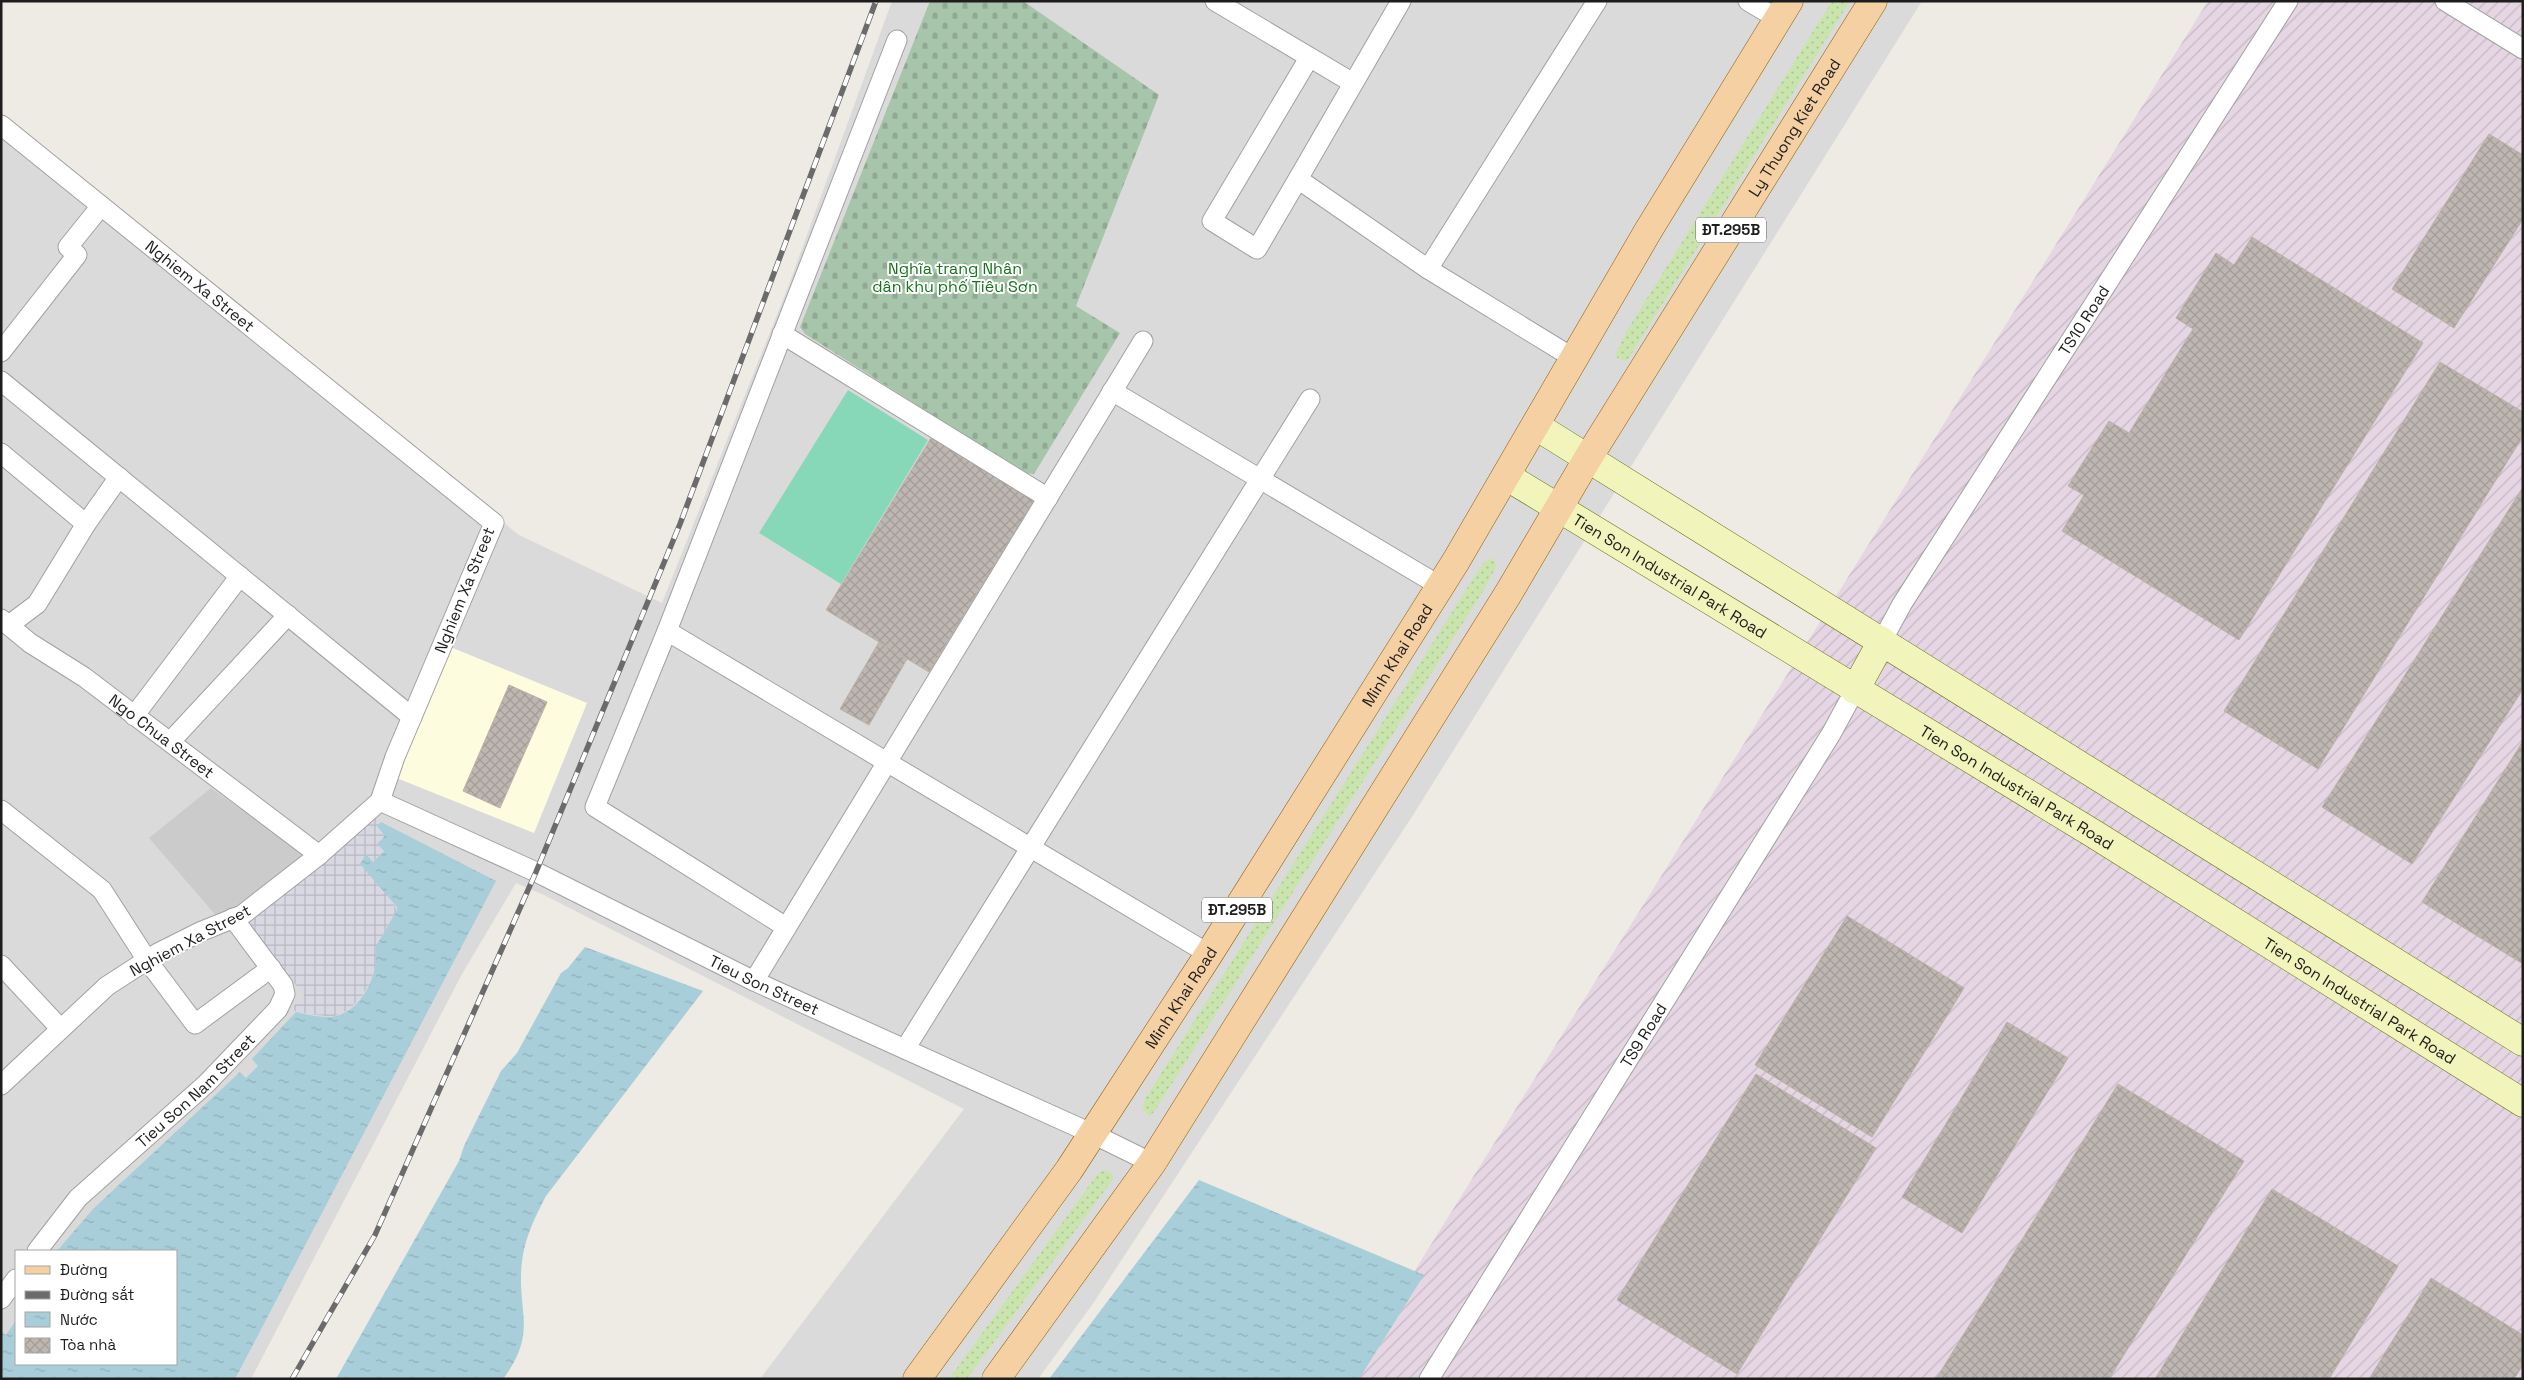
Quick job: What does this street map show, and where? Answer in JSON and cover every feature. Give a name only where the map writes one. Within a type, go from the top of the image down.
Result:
[{"type":"main road","name":"Ly Thuong Kiet Road","points":[[1588,458],[1872,1]]},
{"type":"main road","name":"ĐT.295B","points":[[1536,426],[1648,232],[1783,10]]},
{"type":"main road","points":[[1536,426],[2523,1042]]},
{"type":"main road","name":"Minh Khai Road","points":[[917,1379],[1093,1134],[1209,954],[1440,586],[1536,426]]},
{"type":"main road","name":"ĐT.295B","points":[[996,1379],[1152,1163],[1559,510],[1588,458]]},
{"type":"main road","name":"Tien Son Industrial Park Road","points":[[1506,476],[2094,834],[2523,1103]]},
{"type":"main road","points":[[1855,690],[1882,641]]},
{"type":"street","points":[[1215,1],[1241,8],[1309,58],[1353,83]]},
{"type":"street","points":[[1309,58],[1212,220],[1257,249],[1400,1]]},
{"type":"street","points":[[1428,269],[1597,1]]},
{"type":"street","points":[[1748,1],[1783,10]]},
{"type":"street","name":"TS10 Road","points":[[1882,641],[1902,604],[2288,1]]},
{"type":"street","points":[[2445,1],[2523,49]]},
{"type":"street","points":[[786,927],[595,808],[667,631],[897,40]]},
{"type":"street","name":"Nghiem Xa Street","points":[[1,125],[494,523],[412,717],[380,801],[320,855],[242,915],[202,931],[147,960],[107,986],[1,1085]]},
{"type":"street","points":[[1298,178],[1428,269],[1575,359]]},
{"type":"street","points":[[1,352],[77,255],[68,247],[100,206]]},
{"type":"street","points":[[782,334],[1048,498]]},
{"type":"street","points":[[754,981],[1143,341]]},
{"type":"street","points":[[1,381],[412,717]]},
{"type":"street","points":[[1112,391],[1440,586]]},
{"type":"street","points":[[905,1049],[1029,847],[1310,399]]},
{"type":"street","points":[[1,453],[86,524]]},
{"type":"street","points":[[5,622],[37,604],[86,524],[119,477]]},
{"type":"street","points":[[134,716],[240,576]]},
{"type":"street","points":[[170,742],[288,615]]},
{"type":"street","name":"Ngo Chua Street","points":[[5,622],[30,642],[84,677],[320,855]]},
{"type":"street","points":[[667,631],[1209,954]]},
{"type":"street","name":"TS9 Road","points":[[1429,1379],[1826,742],[1855,690]]},
{"type":"street","name":"Tieu Son Street","points":[[380,801],[536,872],[754,981],[1093,1134],[1152,1163]]},
{"type":"street","points":[[1,810],[102,890],[147,960],[195,1024],[271,968]]},
{"type":"street","name":"Tieu Son Nam Street","points":[[38,1250],[78,1198],[206,1084],[273,1015],[285,990],[271,968],[233,918]]},
{"type":"street","points":[[1,965],[60,1028]]},
{"type":"street","points":[[1,1299],[15,1280]]},
{"type":"shaded area","points":[[892,1],[1922,1],[1413,815],[1092,1305],[1038,1379],[760,1379],[964,1109],[544,895],[516,883],[462,974],[251,1379],[1,1379],[1,121],[519,535],[662,603],[788,287]]},
{"type":"shaded area","points":[[2208,1],[2523,1],[2523,1379],[1347,1379]]},
{"type":"shaded area","points":[[448,646],[587,703],[534,833],[394,777]]},
{"type":"shaded area","points":[[211,788],[305,855],[219,919],[149,838]]},
{"type":"shaded area","points":[[372,813],[381,822],[377,826],[386,836],[384,851],[373,862],[366,855],[397,910],[375,948],[377,961],[370,983],[360,999],[348,1010],[332,1017],[296,1012],[292,1008],[304,995],[244,923]]},
{"type":"green space","name":"Nghĩa trang Nhân dân khu phố Tiêu Sơn","points":[[930,1],[1023,1],[1159,95],[1076,306],[1120,333],[1034,474],[1024,473],[805,334],[800,327]]},
{"type":"green space","points":[[1832,1],[1850,1],[1629,358],[1626,361],[1617,358],[1616,353],[1628,329]]},
{"type":"green space","points":[[848,390],[928,440],[841,584],[759,533]]},
{"type":"green space","points":[[1491,558],[1497,565],[1482,593],[1154,1112],[1149,1116],[1142,1108],[1145,1099],[1483,563]]},
{"type":"green space","points":[[1106,1170],[1113,1175],[1113,1179],[967,1379],[949,1379],[1099,1172]]},
{"type":"water","points":[[381,822],[496,881],[235,1379],[1,1379],[1,1332],[6,1335],[15,1322],[15,1365],[178,1365],[178,1250],[58,1250],[93,1209],[240,1072],[246,1078],[258,1066],[252,1059],[296,1012],[313,1016],[331,1017],[351,1009],[359,1001],[371,980],[376,958],[375,948],[397,910],[397,907],[360,864],[366,854],[373,862],[384,851],[377,844],[385,836],[377,826]]},
{"type":"water","points":[[585,947],[703,991],[546,1196],[531,1227],[523,1252],[521,1279],[523,1334],[514,1362],[503,1379],[336,1379],[459,1161],[464,1146],[501,1071],[517,1053],[561,973],[568,968]]},
{"type":"water","points":[[1199,1180],[1424,1275],[1359,1379],[1049,1379]]},
{"type":"building","points":[[2489,134],[2523,155],[2523,219],[2454,328],[2392,289]]},
{"type":"building","points":[[2252,237],[2423,343],[2239,640],[2062,531],[2084,495],[2068,486],[2109,421],[2129,433],[2193,329],[2176,318],[2216,253],[2234,265]]},
{"type":"building","points":[[2440,362],[2523,412],[2523,436],[2318,769],[2224,711]]},
{"type":"building","points":[[931,438],[1034,500],[929,672],[826,610]]},
{"type":"building","points":[[2523,487],[2523,689],[2412,864],[2322,807]]},
{"type":"building","points":[[879,642],[907,659],[869,725],[840,709]]},
{"type":"building","points":[[509,685],[547,702],[500,808],[463,791]]},
{"type":"building","points":[[2523,741],[2523,964],[2422,902]]},
{"type":"building","points":[[1847,916],[1964,988],[1872,1137],[1755,1065]]},
{"type":"building","points":[[2007,1022],[2068,1058],[1962,1233],[1902,1197]]},
{"type":"building","points":[[1756,1074],[1876,1148],[1737,1374],[1617,1300]]},
{"type":"building","points":[[2118,1084],[2244,1161],[2109,1379],[1936,1379]]},
{"type":"building","points":[[2272,1189],[2398,1266],[2329,1379],[2155,1379]]},
{"type":"building","points":[[2431,1278],[2523,1335],[2523,1365],[2514,1379],[2369,1379]]},
{"type":"railway","points":[[292,1379],[375,1235],[536,872],[680,524],[876,1]]}]
